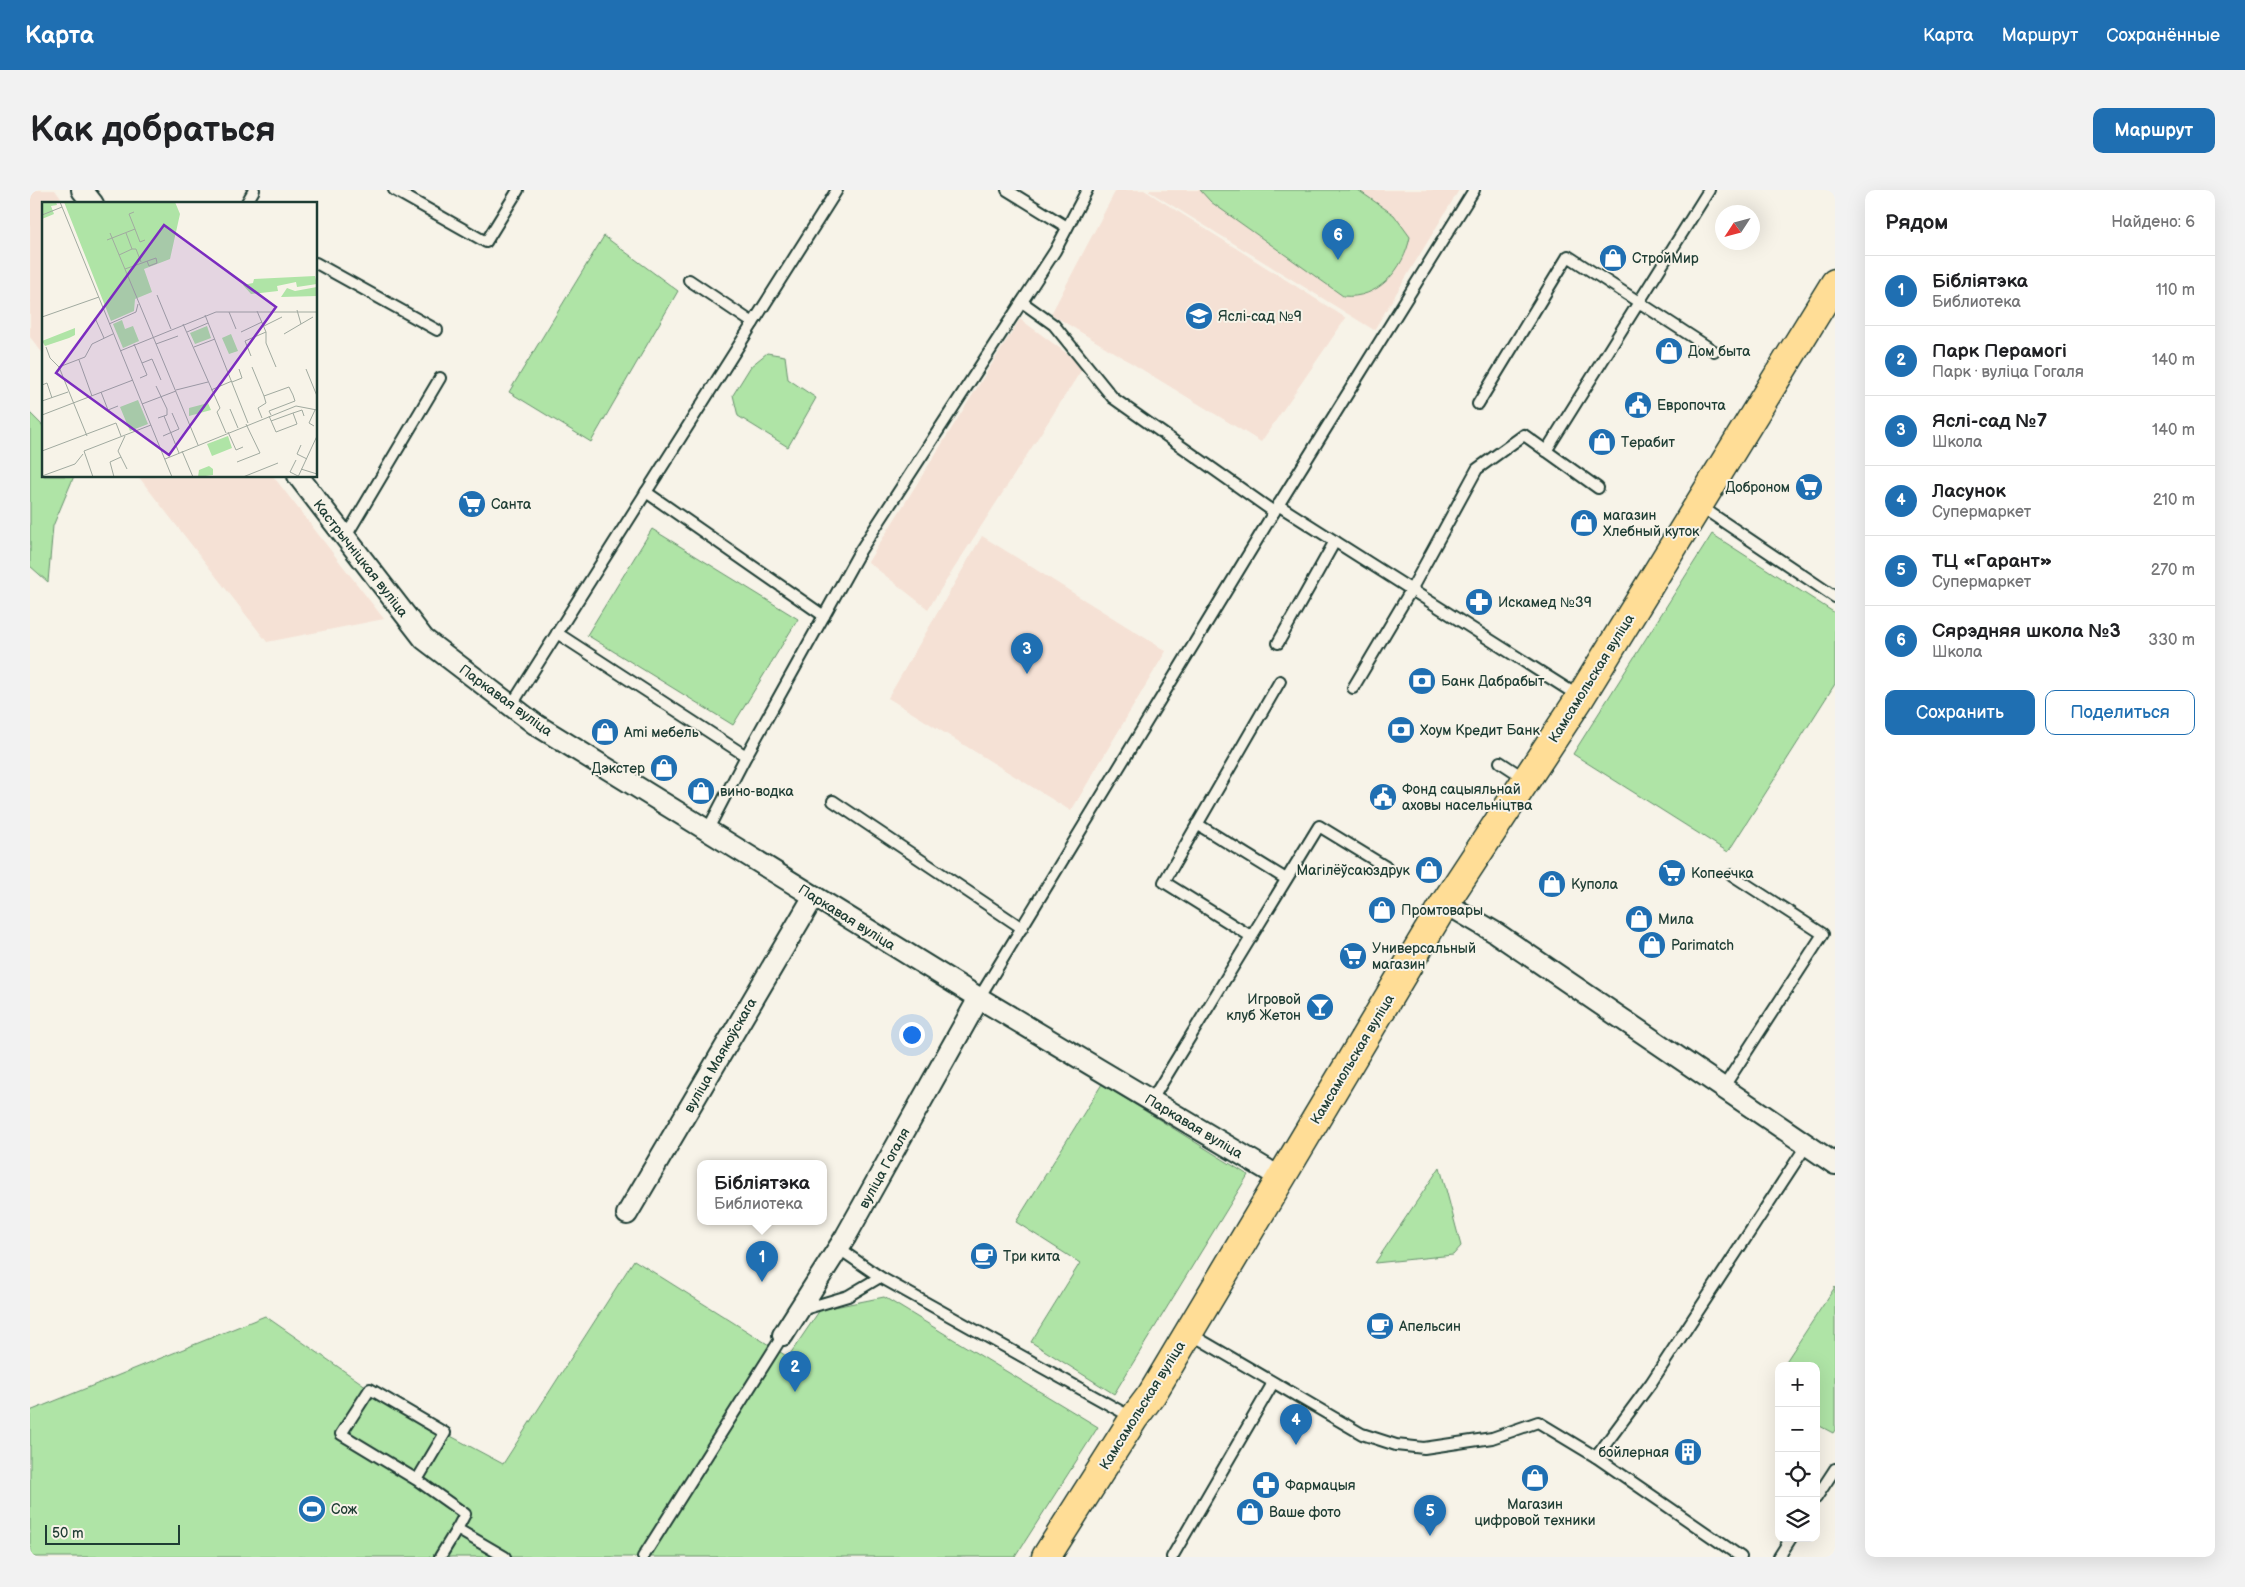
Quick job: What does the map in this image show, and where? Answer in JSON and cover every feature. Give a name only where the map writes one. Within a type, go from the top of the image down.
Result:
[{"type":"main road","name":"Камсамольская вуліца","points":[[1046,1557],[1134,1418],[1152,1394],[1445,903],[1580,698],[1697,504],[1835,283]]},
{"type":"street","points":[[82,190],[91,202]]},
{"type":"street","name":"Кастрычніцкая вуліца","points":[[300,478],[424,639]]},
{"type":"street","name":"Паркавая вуліца","points":[[424,639],[535,724],[979,998],[1282,1178]]},
{"type":"street","name":"вуліца Маякоўскага","points":[[627,1214],[814,896]]},
{"type":"street","points":[[1445,903],[1496,933],[1835,1164]]},
{"type":"street","name":"вуліца Гогаля","points":[[782,1335],[838,1248],[979,998]]},
{"type":"lane","points":[[247,202],[254,190]]},
{"type":"lane","points":[[394,190],[486,242],[518,190]]},
{"type":"lane","points":[[511,706],[837,190]]},
{"type":"lane","points":[[1006,190],[1067,227]]},
{"type":"lane","points":[[708,831],[746,756],[860,551],[1055,251],[1087,190]]},
{"type":"lane","points":[[979,998],[1276,508],[1474,190]]},
{"type":"lane","points":[[1546,451],[1709,190]]},
{"type":"lane","points":[[1478,404],[1568,256],[1714,351]]},
{"type":"lane","points":[[318,264],[436,330]]},
{"type":"lane","points":[[690,280],[753,323]]},
{"type":"lane","points":[[1022,302],[1054,325],[1113,398],[1276,508],[1335,541],[1580,698]]},
{"type":"lane","points":[[345,538],[440,378]]},
{"type":"lane","points":[[1353,688],[1411,590],[1477,469],[1524,435],[1598,488]]},
{"type":"lane","points":[[646,492],[824,616]]},
{"type":"lane","points":[[1697,504],[1835,597]]},
{"type":"lane","points":[[1278,643],[1335,541]]},
{"type":"lane","points":[[557,633],[746,756]]},
{"type":"lane","points":[[1252,937],[1164,882],[1280,681]]},
{"type":"lane","points":[[1500,762],[1526,780]]},
{"type":"lane","points":[[833,800],[1022,928]]},
{"type":"lane","points":[[1197,824],[1286,879]]},
{"type":"lane","points":[[1151,1101],[1319,826],[1386,867]]},
{"type":"lane","points":[[1723,1088],[1823,934],[1732,875]]},
{"type":"lane","points":[[1596,1457],[1652,1383],[1806,1146]]},
{"type":"lane","points":[[838,1248],[880,1277],[1134,1418]]},
{"type":"lane","points":[[798,1311],[848,1296],[880,1277]]},
{"type":"lane","points":[[1188,1332],[1362,1434],[1396,1445],[1424,1448],[1492,1438],[1538,1422],[1596,1457],[1741,1557]]},
{"type":"lane","points":[[643,1557],[782,1335]]},
{"type":"lane","points":[[1172,1557],[1274,1383]]},
{"type":"lane","points":[[417,1480],[444,1433],[370,1389],[341,1434],[417,1480],[465,1514],[440,1557]]},
{"type":"lane","points":[[1817,1497],[1835,1469]]},
{"type":"lane","points":[[457,1529],[505,1557]]},
{"type":"lane","points":[[1779,1557],[1788,1542]]},
{"type":"shaded area","points":[[30,190],[55,190],[64,202],[42,202],[42,352],[30,337]]},
{"type":"shaded area","name":"Яслі-сад №9","points":[[1116,190],[1144,190],[1346,318],[1261,442],[1051,314]]},
{"type":"shaded area","points":[[1147,190],[1459,190],[1374,330]]},
{"type":"shaded area","points":[[1020,319],[1084,366],[928,609],[868,562]]},
{"type":"shaded area","points":[[140,478],[275,478],[384,619],[267,642]]},
{"type":"shaded area","points":[[982,536],[1166,651],[1071,811],[888,698]]},
{"type":"green space","points":[[1200,190],[1358,190],[1394,215],[1410,237],[1407,249],[1395,271],[1378,288],[1356,296],[1343,296],[1211,202]]},
{"type":"green space","points":[[604,236],[678,291],[591,442],[509,392]]},
{"type":"green space","points":[[767,353],[785,356],[788,379],[816,398],[788,447],[738,416],[733,395],[751,366]]},
{"type":"green space","points":[[30,413],[42,425],[42,478],[73,478],[53,526],[48,582],[30,566]]},
{"type":"green space","points":[[652,529],[798,619],[733,725],[587,635]]},
{"type":"green space","points":[[1712,534],[1835,613],[1835,684],[1728,852],[1573,754]]},
{"type":"green space","points":[[1102,1084],[1248,1175],[1114,1394],[1031,1342],[1080,1263],[1016,1222]]},
{"type":"green space","points":[[1440,1167],[1461,1246],[1453,1255],[1375,1263]]},
{"type":"green space","points":[[634,1260],[788,1357],[820,1310],[884,1297],[1098,1427],[1015,1557],[30,1557],[30,1411],[265,1316],[370,1389],[503,1464]]},
{"type":"green space","points":[[1835,1287],[1835,1430],[1833,1433],[1820,1426],[1820,1362],[1786,1362]]},
{"type":"place","name":"СтройМир","points":[[1613,258]]},
{"type":"place","name":"Сярэдняя школа №3","points":[[1338,260]]},
{"type":"place","name":"Яслі-сад №9","points":[[1199,316]]},
{"type":"place","name":"Дом быта","points":[[1669,351]]},
{"type":"place","name":"Европочта","points":[[1638,405]]},
{"type":"place","name":"Терабит","points":[[1602,442]]},
{"type":"place","name":"Доброном","points":[[1809,487]]},
{"type":"place","name":"Санта","points":[[472,504]]},
{"type":"place","name":"магазин Хлебный куток","points":[[1584,523]]},
{"type":"place","name":"Искамед №39","points":[[1479,602]]},
{"type":"place","name":"Яслі-сад №7","points":[[1027,674]]},
{"type":"place","name":"Банк Дабрабыт","points":[[1422,681]]},
{"type":"place","name":"Хоум Кредит Банк","points":[[1401,730]]},
{"type":"place","name":"Ami мебель","points":[[605,732]]},
{"type":"place","name":"Дэкстер","points":[[664,768]]},
{"type":"place","name":"вино-водка","points":[[701,791]]},
{"type":"place","name":"Фонд сацыяльнай аховы насельніцтва","points":[[1383,797]]},
{"type":"place","name":"Магілёўсаюздрук","points":[[1429,870]]},
{"type":"place","name":"Копеечка","points":[[1672,873]]},
{"type":"place","name":"Купола","points":[[1552,884]]},
{"type":"place","name":"Промтовары","points":[[1382,910]]},
{"type":"place","name":"Мила","points":[[1639,919]]},
{"type":"place","name":"Parimatch","points":[[1652,945]]},
{"type":"place","name":"Универсальный магазин","points":[[1353,956]]},
{"type":"place","name":"Игровой клуб Жетон","points":[[1320,1007]]},
{"type":"place","name":"Три кита","points":[[984,1256]]},
{"type":"place","name":"Бібліятэка","points":[[762,1282]]},
{"type":"place","name":"Апельсин","points":[[1380,1326]]},
{"type":"place","name":"Парк Перамогі","points":[[795,1392]]},
{"type":"place","name":"Ласунок","points":[[1296,1445]]},
{"type":"place","name":"бойлерная","points":[[1688,1452]]},
{"type":"place","name":"Магазин цифровой техники","points":[[1535,1478]]},
{"type":"place","name":"Фармацыя","points":[[1266,1485]]},
{"type":"place","name":"Сож","points":[[312,1509]]},
{"type":"place","name":"Ваше фото","points":[[1250,1512]]},
{"type":"place","name":"ТЦ «Гарант»","points":[[1430,1536]]}]
